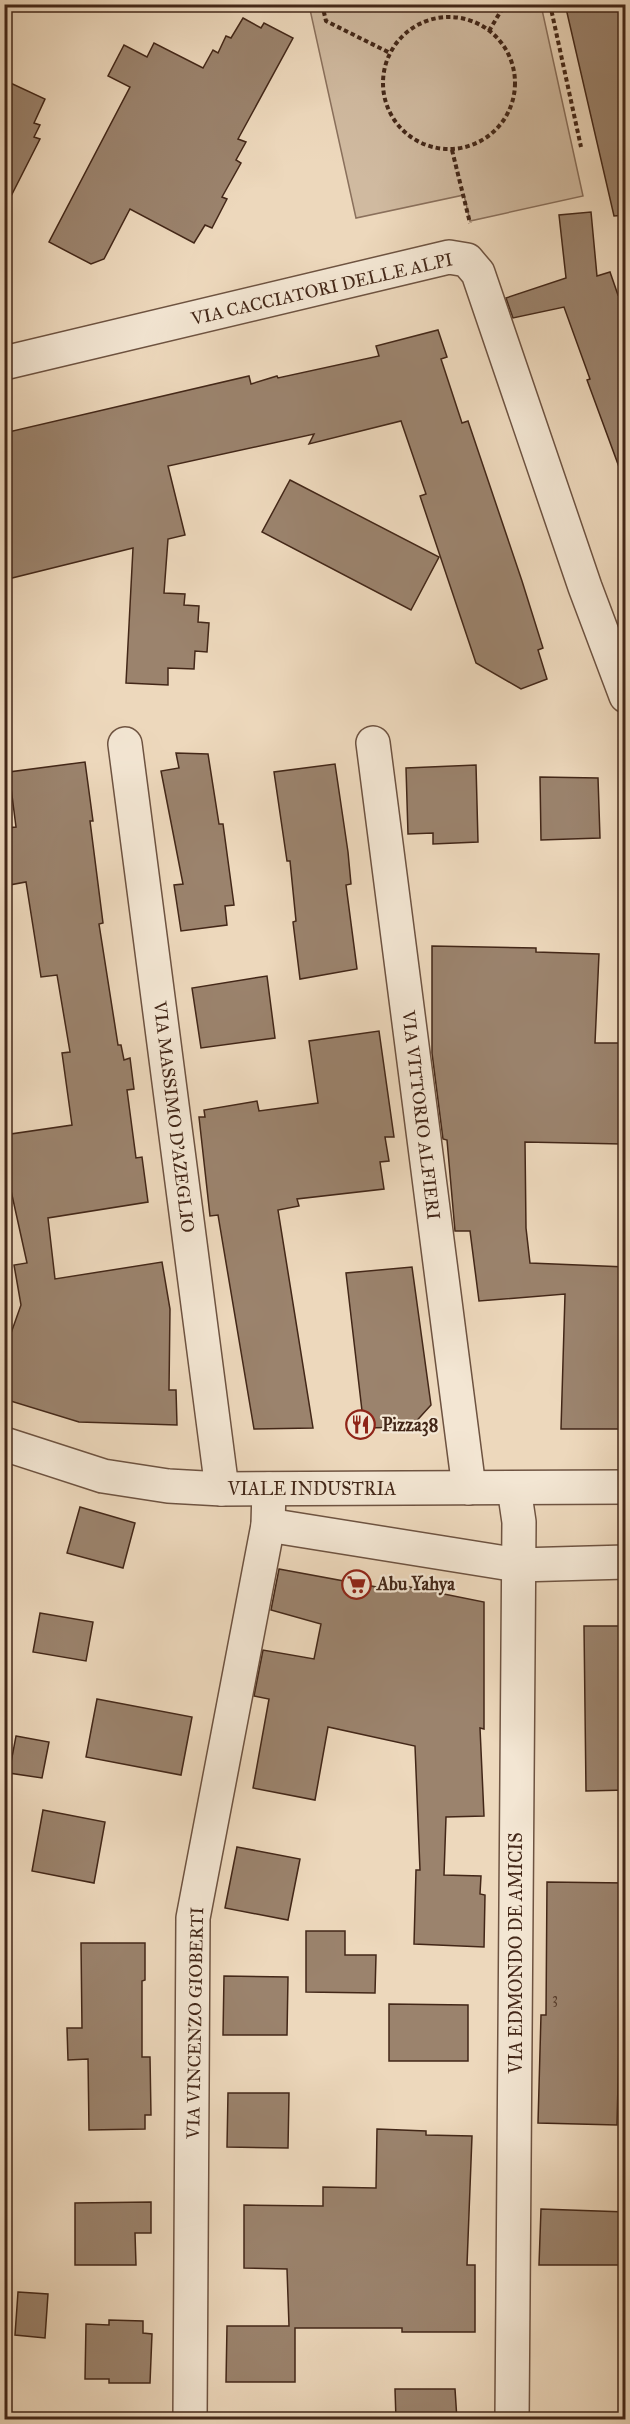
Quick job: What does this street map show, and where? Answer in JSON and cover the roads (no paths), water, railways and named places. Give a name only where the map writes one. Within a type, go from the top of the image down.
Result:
[{"type":"street","name":"VIA CACCIATORI DELLE ALPI","points":[[4,363],[449,256],[466,260],[478,273],[585,587],[626,696]]},
{"type":"street","name":"VIA VITTORIO ALFIERI","points":[[373,743],[469,1488]]},
{"type":"street","name":"VIA MASSIMO D'AZEGLIO","points":[[125,744],[222,1489]]},
{"type":"street","name":"VIALE INDUSTRIA","points":[[4,1444],[103,1476],[168,1486],[222,1489],[626,1487]]},
{"type":"street","name":"VIA EDMONDO DE AMICIS","points":[[512,2420],[519,1522],[514,1488]]},
{"type":"street","name":"VIA VINCENZO GIOBERTI","points":[[190,2420],[193,1918],[268,1525],[269,1489]]},
{"type":"street","points":[[268,1525],[518,1565],[626,1562]]},
{"type":"place","name":"Pizza38","points":[[361,1425]]},
{"type":"place","name":"Abu Yahya","points":[[356,1584]]}]
